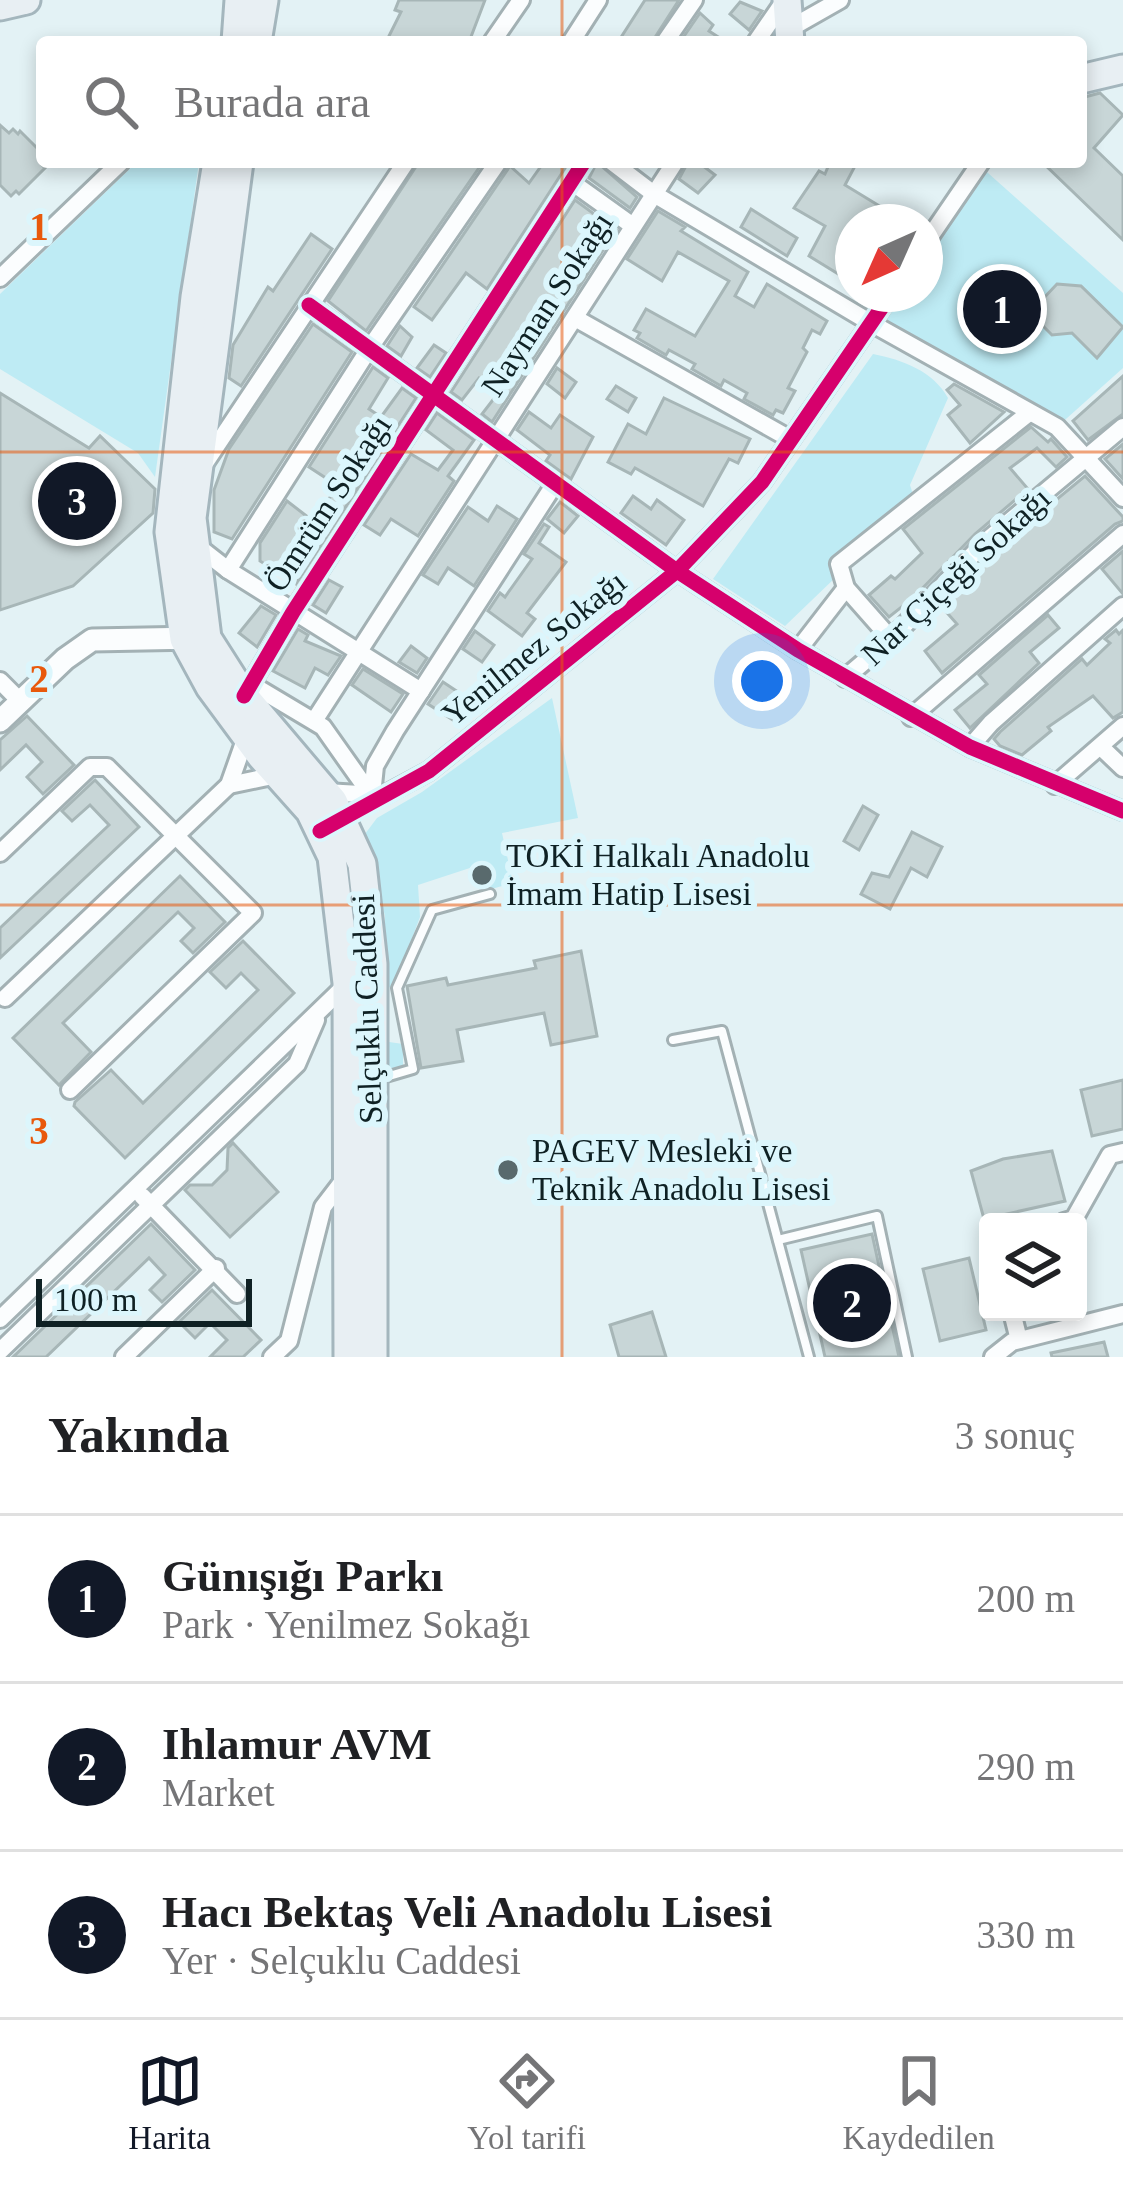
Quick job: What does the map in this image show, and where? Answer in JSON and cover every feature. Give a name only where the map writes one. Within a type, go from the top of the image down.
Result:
[{"type":"main road","points":[[0,6],[26,0]]},
{"type":"main road","points":[[786,0],[789,35]]},
{"type":"main road","points":[[239,36],[257,1]]},
{"type":"main road","points":[[257,1],[257,36]]},
{"type":"main road","points":[[1087,78],[1123,69]]},
{"type":"main road","name":"Selçuklu Caddesi","points":[[216,168],[195,297],[169,532],[210,688],[278,775],[310,812],[354,848],[362,864],[373,964],[373,1357]]},
{"type":"main road","name":"Selçuklu Caddesi","points":[[238,168],[196,477],[196,639],[248,690],[325,792],[340,988],[348,1357]]},
{"type":"street","points":[[496,36],[521,0]]},
{"type":"street","points":[[575,36],[598,0]]},
{"type":"street","points":[[668,36],[694,0]]},
{"type":"street","points":[[760,36],[786,0]]},
{"type":"street","points":[[789,35],[840,0]]},
{"type":"street","points":[[0,278],[115,168]]},
{"type":"street","points":[[196,477],[402,168]]},
{"type":"street","points":[[228,570],[368,349],[495,168]]},
{"type":"street","name":"Ömrüm Sokağı","points":[[248,690],[293,611],[581,168]]},
{"type":"street","points":[[620,168],[654,194],[871,323],[1057,427],[1123,498]]},
{"type":"street","name":"Nayman Sokağı","points":[[314,721],[672,168]]},
{"type":"street","points":[[943,218],[977,168]]},
{"type":"street","name":"Nayman Sokağı","points":[[573,183],[633,226]]},
{"type":"street","points":[[309,305],[677,571],[798,650],[970,748],[1123,811]]},
{"type":"street","name":"Yenilmez Sokağı","points":[[330,825],[443,760],[677,571],[762,482],[879,312]]},
{"type":"street","points":[[575,318],[790,440]]},
{"type":"street","points":[[891,639],[846,588],[839,564],[1029,412]]},
{"type":"street","name":"Nar Çiçeği Sokağı","points":[[844,678],[891,639],[984,543],[1123,427]]},
{"type":"street","points":[[354,848],[354,832],[373,798],[375,766],[556,482]]},
{"type":"street","points":[[911,717],[1123,534]]},
{"type":"street","points":[[196,545],[421,691]]},
{"type":"street","points":[[798,650],[846,588]]},
{"type":"street","points":[[970,748],[991,723],[1123,606]]},
{"type":"street","points":[[0,721],[92,640],[196,639]]},
{"type":"street","points":[[0,681],[20,701]]},
{"type":"street","points":[[248,690],[314,721],[373,798]]},
{"type":"street","points":[[1055,785],[1123,726]]},
{"type":"street","points":[[5,998],[229,785],[246,737]]},
{"type":"street","points":[[1100,747],[1123,768]]},
{"type":"street","points":[[0,853],[90,767],[106,767],[253,913],[70,1090]]},
{"type":"street","points":[[229,785],[278,775]]},
{"type":"street","points":[[325,792],[373,798]]},
{"type":"street","points":[[0,1319],[340,988],[373,964]]},
{"type":"street","points":[[0,1351],[297,1064],[307,1033],[340,988]]},
{"type":"street","points":[[1077,1213],[1110,1155],[1123,1152]]},
{"type":"street","points":[[272,1357],[289,1341],[323,1207],[346,1176]]},
{"type":"street","points":[[134,1188],[237,1294]]},
{"type":"street","points":[[124,1357],[216,1268]]},
{"type":"street","points":[[993,1357],[1019,1340],[1123,1315]]},
{"type":"street","points":[[1014,1321],[1019,1340]]},
{"type":"lane","points":[[372,1082],[413,1070],[397,988],[432,910],[490,894]]},
{"type":"lane","points":[[673,1040],[722,1031],[809,1357]]},
{"type":"lane","points":[[778,1240],[877,1216],[907,1357]]},
{"type":"shaded area","points":[[131,168],[198,168],[155,477],[138,453],[0,369],[0,294]]},
{"type":"shaded area","points":[[977,168],[982,168],[1123,293],[1123,368],[1057,427],[871,323],[879,312],[943,312],[943,218]]},
{"type":"shaded area","points":[[873,354],[916,368],[948,398],[910,485],[915,501],[785,626],[713,579]]},
{"type":"shaded area","points":[[552,698],[578,818],[502,833],[513,883],[488,890],[479,865],[418,885],[420,917],[394,986],[387,988],[389,1042],[403,1044],[403,1066],[383,1070],[385,916],[365,834],[377,818],[422,792]]},
{"type":"building","points":[[399,0],[485,0],[471,36],[389,36],[401,12],[395,10]]},
{"type":"building","points":[[645,0],[679,0],[656,36],[622,36]]},
{"type":"building","points":[[740,2],[762,11],[749,30],[730,14]]},
{"type":"building","points":[[700,13],[717,36],[684,36]]},
{"type":"building","points":[[1100,93],[1123,115],[1094,148],[1123,176],[1123,240],[1048,168],[1087,168],[1087,96]]},
{"type":"building","points":[[0,125],[9,133],[20,131],[36,147],[36,168],[45,168],[19,194],[16,191],[11,196],[0,185]]},
{"type":"building","points":[[415,168],[479,168],[366,331],[328,301]]},
{"type":"building","points":[[509,168],[529,183],[540,168],[565,168],[487,289],[466,273],[432,320],[414,307]]},
{"type":"building","points":[[594,168],[604,168],[637,197],[630,208],[589,178]]},
{"type":"building","points":[[685,168],[706,168],[715,175],[698,193],[679,179]]},
{"type":"building","points":[[854,168],[845,185],[876,204],[835,204],[835,272],[809,256],[825,226],[794,208],[819,171]]},
{"type":"building","points":[[575,200],[616,230],[492,422],[482,414],[499,392],[479,378],[462,400],[451,392]]},
{"type":"building","points":[[751,209],[797,238],[787,256],[741,227]]},
{"type":"building","points":[[658,211],[685,227],[681,231],[748,272],[735,296],[754,307],[767,284],[827,321],[820,334],[812,330],[803,348],[807,352],[788,388],[795,391],[783,413],[776,410],[773,415],[744,399],[747,393],[724,380],[721,386],[692,369],[695,364],[669,350],[666,355],[637,338],[640,333],[634,330],[646,309],[695,336],[729,281],[678,252],[662,281],[627,259]]},
{"type":"building","points":[[311,234],[332,249],[241,386],[229,378],[233,345],[268,287],[273,291]]},
{"type":"building","points":[[1057,284],[1081,286],[1123,327],[1097,358],[1072,333],[1052,335],[1039,322],[1039,303]]},
{"type":"building","points":[[313,324],[352,352],[232,539],[214,532],[214,490],[229,449]]},
{"type":"building","points":[[400,326],[412,337],[401,356],[387,346]]},
{"type":"building","points":[[434,345],[446,353],[430,377],[417,368]]},
{"type":"building","points":[[373,367],[388,378],[369,409],[381,417],[402,388],[416,398],[296,584],[260,561],[260,543],[287,501],[313,521],[338,486],[309,467]]},
{"type":"building","points":[[557,368],[576,382],[565,398],[547,384]]},
{"type":"building","points":[[1123,376],[1123,414],[1088,440],[1073,421]]},
{"type":"building","points":[[954,384],[1004,412],[970,443],[948,415],[960,405],[947,390]]},
{"type":"building","points":[[616,386],[636,398],[628,412],[607,399]]},
{"type":"building","points":[[0,393],[89,448],[100,436],[155,489],[153,513],[73,586],[0,610]]},
{"type":"building","points":[[664,398],[750,439],[738,463],[729,459],[703,506],[635,468],[631,474],[608,462],[628,424],[646,434]]},
{"type":"building","points":[[529,412],[551,428],[560,415],[593,437],[571,479],[546,461],[550,455],[517,430]]},
{"type":"building","points":[[437,413],[474,440],[448,476],[454,481],[418,536],[391,519],[380,535],[364,525],[411,454],[438,470],[453,450],[426,430]]},
{"type":"building","points":[[1031,427],[1067,457],[1056,467],[1037,448],[1010,468],[1028,489],[889,617],[869,595],[891,576],[895,579],[922,553],[903,529]]},
{"type":"building","points":[[1123,444],[1123,479],[1105,459]]},
{"type":"building","points":[[1085,476],[1123,521],[942,673],[925,651],[957,624],[941,606],[993,552]]},
{"type":"building","points":[[633,496],[651,509],[657,500],[684,520],[666,545],[621,513]]},
{"type":"building","points":[[560,502],[578,516],[564,533],[547,519]]},
{"type":"building","points":[[497,506],[517,519],[474,586],[448,568],[438,584],[423,575],[468,507],[488,521]]},
{"type":"building","points":[[544,524],[549,527],[539,543],[566,562],[527,613],[535,619],[522,636],[488,611],[500,593],[505,597],[532,559],[524,554]]},
{"type":"building","points":[[1123,551],[1123,594],[1102,569]]},
{"type":"building","points":[[329,580],[342,587],[326,613],[313,605]]},
{"type":"building","points":[[261,606],[276,615],[257,647],[239,633]]},
{"type":"building","points":[[1048,615],[1059,628],[1030,652],[1039,663],[970,728],[955,710],[987,684],[979,675]]},
{"type":"building","points":[[298,629],[308,635],[305,641],[341,656],[328,675],[315,668],[305,688],[273,671]]},
{"type":"building","points":[[1116,630],[1119,634],[1123,630],[1123,712],[1113,718],[1093,696],[1048,727],[1051,731],[1022,755],[1000,746],[994,739],[1000,732],[1082,659],[1087,665],[1110,643],[1105,639]]},
{"type":"building","points":[[475,631],[494,645],[482,662],[463,649]]},
{"type":"building","points":[[411,646],[427,658],[417,673],[399,662]]},
{"type":"building","points":[[363,669],[403,694],[391,712],[352,685]]},
{"type":"building","points":[[443,682],[473,702],[459,724],[428,704]]},
{"type":"building","points":[[27,716],[74,765],[43,794],[27,777],[42,762],[26,745],[0,770],[0,740]]},
{"type":"building","points":[[95,780],[139,827],[0,958],[0,928],[109,825],[90,805],[72,821],[62,811]]},
{"type":"building","points":[[863,806],[878,815],[859,850],[844,841]]},
{"type":"building","points":[[912,832],[942,847],[927,877],[911,868],[890,909],[861,894],[872,873],[889,877]]},
{"type":"building","points":[[180,876],[225,922],[193,953],[181,941],[194,928],[178,912],[63,1023],[91,1052],[59,1085],[13,1038]]},
{"type":"building","points":[[243,941],[294,993],[125,1158],[75,1102],[111,1070],[143,1103],[258,990],[241,973],[226,988],[210,972]]},
{"type":"building","points":[[581,951],[597,1036],[551,1045],[544,1013],[457,1030],[463,1061],[421,1068],[407,986],[446,978],[448,985],[536,968],[534,961]]},
{"type":"building","points":[[1123,1080],[1123,1129],[1092,1136],[1081,1090]]},
{"type":"building","points":[[233,1143],[278,1192],[230,1237],[185,1190],[190,1185],[212,1185],[227,1170],[228,1148]]},
{"type":"building","points":[[1052,1151],[1065,1201],[1011,1213],[982,1213],[971,1171],[1003,1159]]},
{"type":"building","points":[[151,1224],[195,1270],[162,1302],[150,1290],[165,1275],[149,1258],[46,1357],[13,1357]]},
{"type":"building","points":[[872,1234],[899,1357],[825,1357],[801,1250]]},
{"type":"building","points":[[969,1258],[979,1321],[984,1321],[986,1330],[940,1341],[923,1269]]},
{"type":"building","points":[[212,1290],[261,1340],[243,1357],[210,1357],[227,1340],[210,1323],[195,1338],[179,1322]]},
{"type":"building","points":[[652,1312],[666,1357],[619,1357],[610,1325]]},
{"type":"building","points":[[1104,1342],[1108,1357],[1052,1357],[1051,1353]]},
{"type":"cycle path","points":[[244,696],[293,612],[580,168]]},
{"type":"cycle path","points":[[309,305],[677,571],[798,650],[970,747],[1123,811]]},
{"type":"cycle path","points":[[320,831],[429,771],[677,571],[762,482],[879,312]]},
{"type":"place","name":"Günışığı Parkı","points":[[1002,309]]},
{"type":"place","name":"Hacı Bektaş Veli Anadolu Lisesi","points":[[77,501]]},
{"type":"place","name":"TOKİ Halkalı Anadolu İmam Hatip Lisesi","points":[[482,875]]},
{"type":"place","name":"PAGEV Mesleki ve Teknik Anadolu Lisesi","points":[[508,1170]]},
{"type":"place","name":"Ihlamur AVM","points":[[852,1303]]}]
